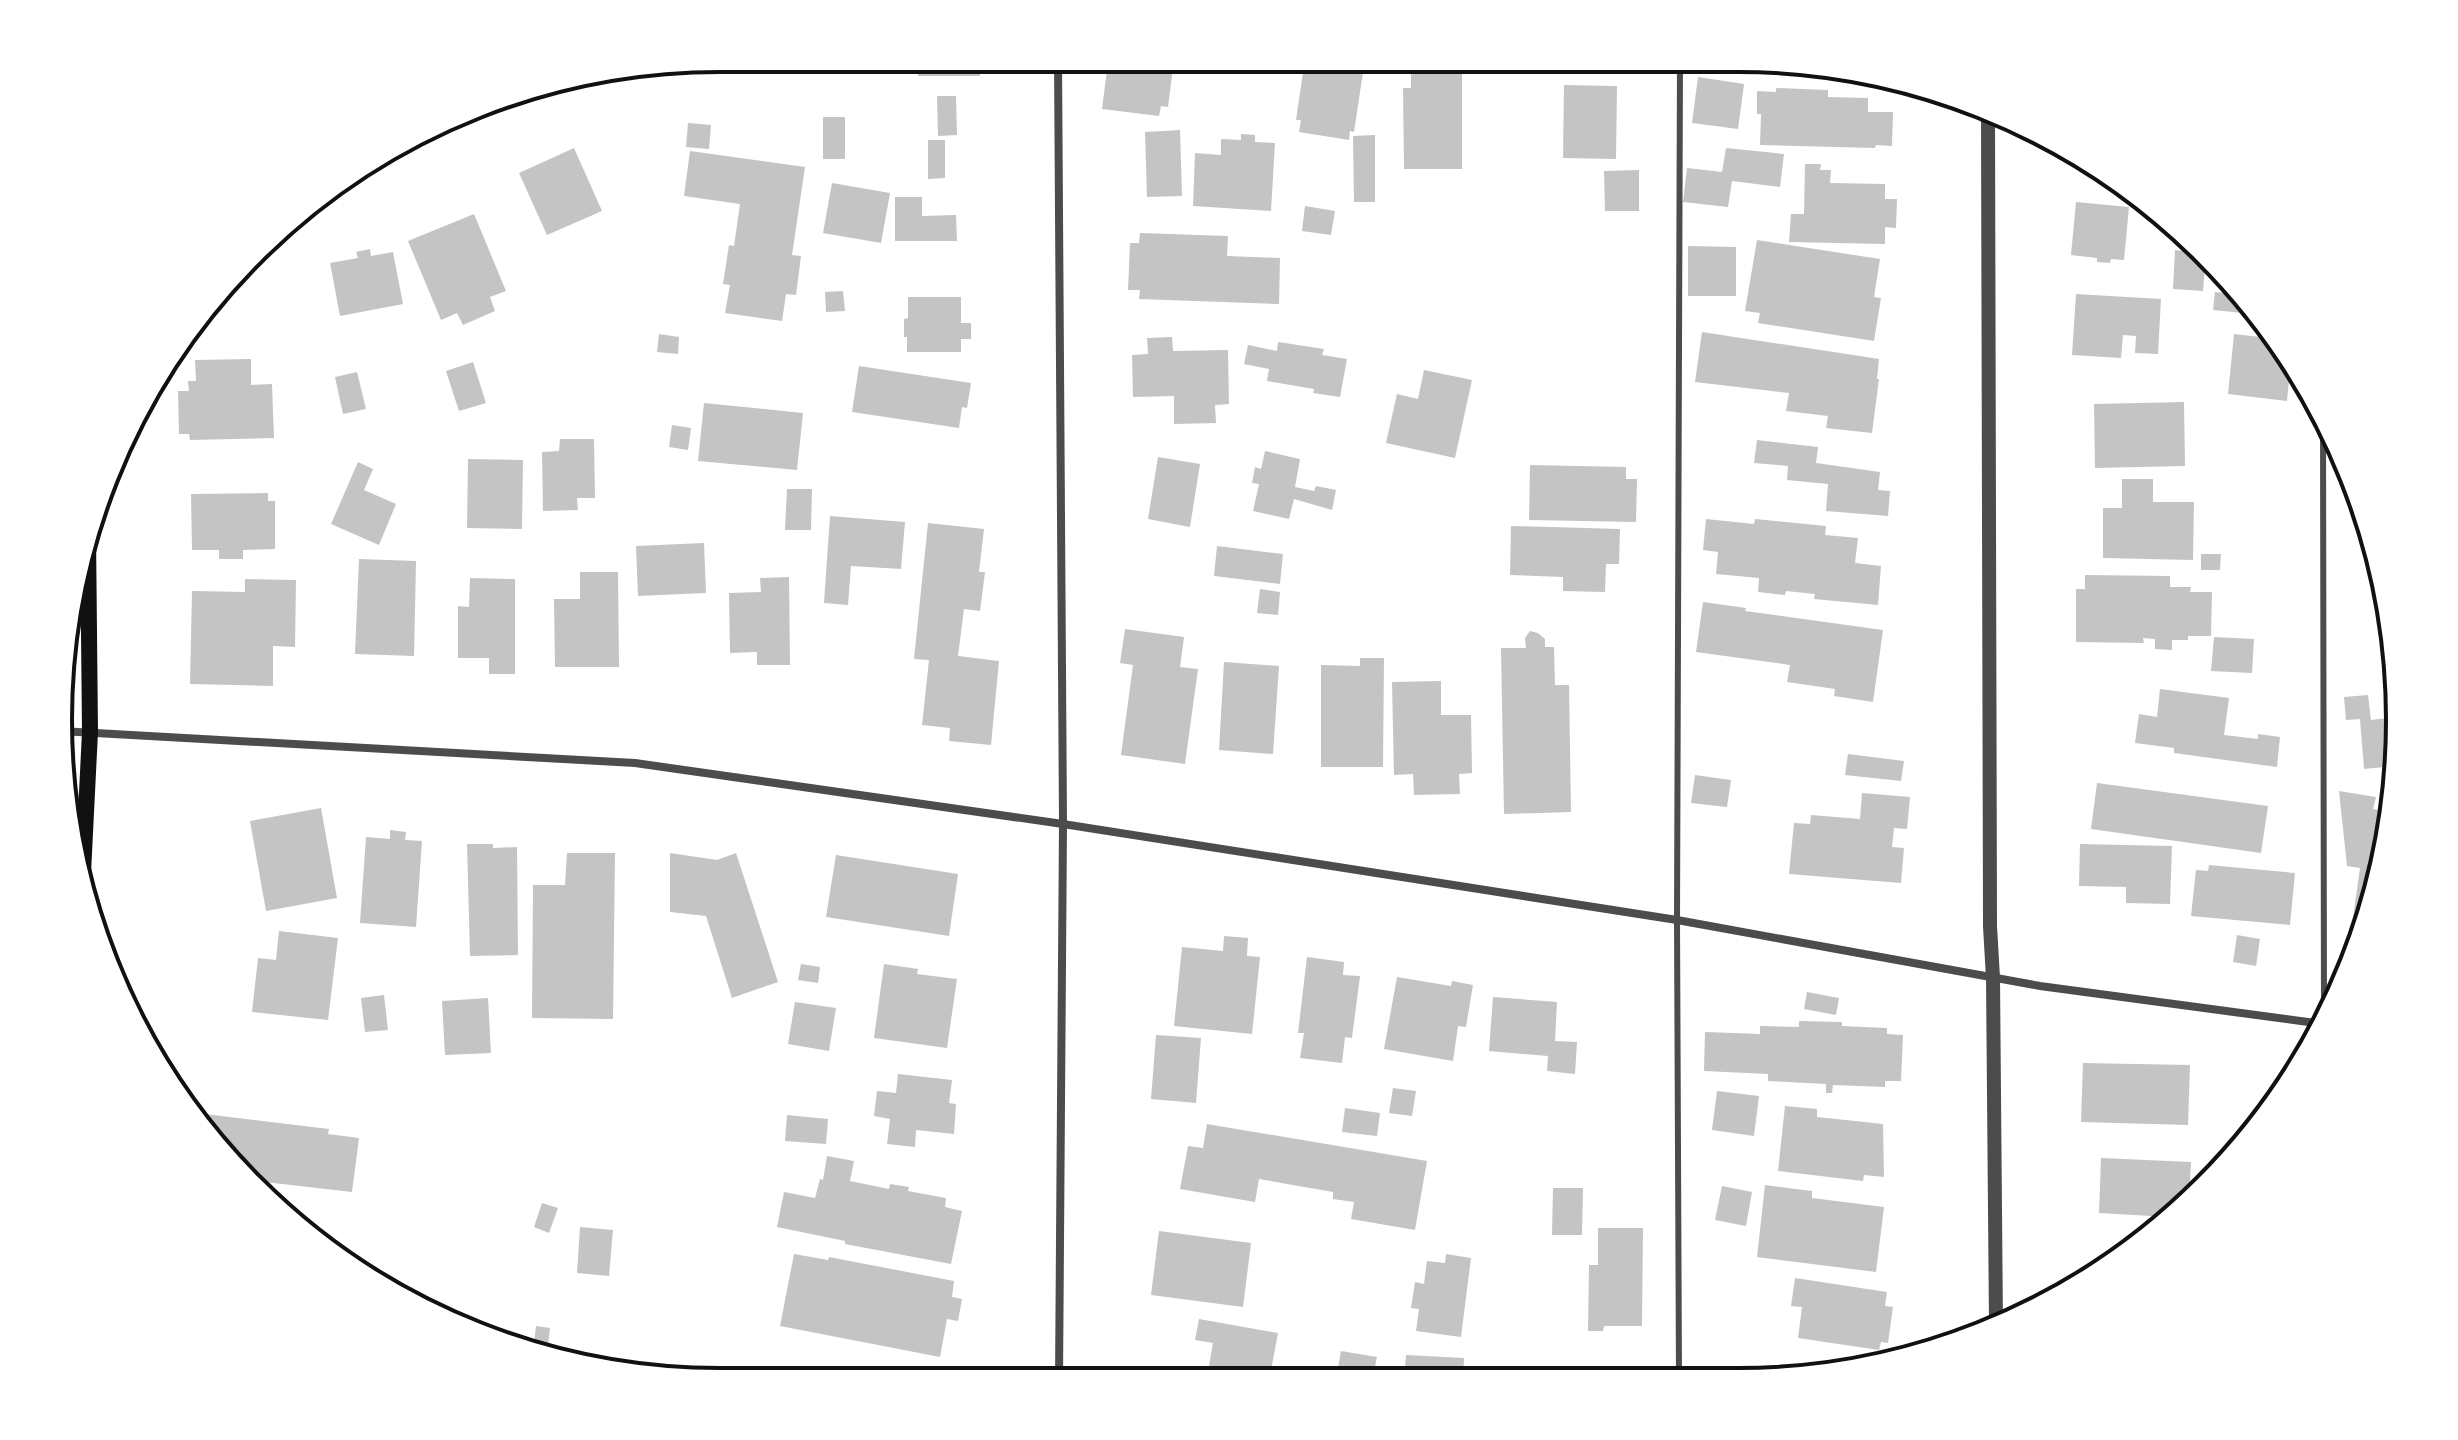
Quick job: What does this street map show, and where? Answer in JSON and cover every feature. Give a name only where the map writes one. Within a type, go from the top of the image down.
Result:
[{"type":"main road","points":[[84,847],[90,732],[88,575]]},
{"type":"street","points":[[1058,72],[1063,824],[1059,1368]]},
{"type":"street","points":[[1988,122],[1990,926],[1996,1314]]},
{"type":"street","points":[[72,731],[635,763],[1063,824],[1677,920],[2040,986],[2312,1021]]},
{"type":"lane","points":[[1679,1368],[1680,72]]},
{"type":"lane","points":[[2323,442],[2323,998]]},
{"type":"building","points":[[918,72],[980,72],[980,76],[918,76]]},
{"type":"building","points":[[1107,72],[1172,72],[1168,107],[1161,106],[1159,116],[1102,109]]},
{"type":"building","points":[[1303,72],[1363,72],[1354,132],[1350,131],[1349,140],[1299,132],[1301,120],[1296,120]]},
{"type":"building","points":[[1411,72],[1462,72],[1462,169],[1404,169],[1403,88],[1411,88]]},
{"type":"building","points":[[1698,77],[1744,84],[1738,129],[1692,123]]},
{"type":"building","points":[[1564,85],[1617,86],[1616,159],[1563,158]]},
{"type":"building","points":[[1776,88],[1828,90],[1828,97],[1868,98],[1868,112],[1893,112],[1892,146],[1760,145],[1761,114],[1757,114],[1757,91],[1776,92]]},
{"type":"building","points":[[937,96],[956,96],[957,135],[938,136]]},
{"type":"building","points":[[823,117],[845,117],[845,159],[823,159]]},
{"type":"building","points":[[688,123],[711,125],[709,149],[686,147]]},
{"type":"building","points":[[1180,130],[1182,196],[1147,197],[1145,132]]},
{"type":"building","points":[[1241,134],[1255,135],[1255,142],[1275,143],[1271,211],[1193,206],[1195,153],[1221,155],[1221,139],[1241,140]]},
{"type":"building","points":[[1375,135],[1375,202],[1354,202],[1353,136]]},
{"type":"building","points":[[928,140],[945,140],[945,178],[928,179]]},
{"type":"building","points":[[574,148],[602,211],[547,235],[519,173]]},
{"type":"building","points":[[1726,148],[1784,154],[1780,187],[1732,181],[1728,207],[1683,202],[1687,168],[1722,172]]},
{"type":"building","points":[[690,151],[805,167],[792,255],[801,256],[796,295],[786,294],[782,321],[725,313],[730,285],[723,284],[729,245],[734,246],[740,204],[684,196]]},
{"type":"building","points":[[1805,164],[1821,164],[1820,170],[1831,170],[1830,183],[1885,184],[1885,199],[1897,199],[1896,228],[1885,227],[1885,244],[1789,242],[1791,214],[1804,214]]},
{"type":"building","points":[[1639,170],[1639,211],[1605,211],[1604,171]]},
{"type":"building","points":[[832,183],[890,193],[881,243],[823,233]]},
{"type":"building","points":[[895,197],[922,197],[922,216],[956,215],[957,241],[895,241]]},
{"type":"building","points":[[2076,202],[2129,207],[2124,260],[2097,262],[2097,258],[2071,255]]},
{"type":"building","points":[[1305,206],[1335,211],[1331,235],[1302,231]]},
{"type":"building","points":[[474,214],[506,291],[490,297],[495,311],[463,325],[457,313],[441,320],[408,241]]},
{"type":"building","points":[[1140,233],[1228,236],[1227,256],[1280,258],[1279,304],[1139,299],[1140,290],[1128,290],[1130,243],[1139,243]]},
{"type":"building","points":[[1757,240],[1880,259],[1874,297],[1881,298],[1874,341],[1758,323],[1760,313],[1745,311]]},
{"type":"building","points":[[1688,246],[1736,247],[1736,296],[1688,296]]},
{"type":"building","points":[[370,249],[371,256],[393,252],[403,304],[340,316],[330,263],[358,258],[356,252]]},
{"type":"building","points":[[2175,250],[2184,251],[2205,271],[2203,291],[2173,289]]},
{"type":"building","points":[[843,291],[845,311],[826,312],[825,292]]},
{"type":"building","points":[[2215,292],[2225,293],[2241,313],[2213,310]]},
{"type":"building","points":[[2076,294],[2161,299],[2158,354],[2135,353],[2136,336],[2123,335],[2121,358],[2072,355]]},
{"type":"building","points":[[908,297],[961,297],[961,323],[971,323],[971,339],[961,339],[961,352],[907,352],[904,319],[908,318]]},
{"type":"building","points":[[1702,332],[1879,359],[1872,433],[1826,428],[1828,416],[1786,411],[1789,393],[1695,382]]},
{"type":"building","points":[[659,334],[679,337],[678,354],[657,352]]},
{"type":"building","points":[[2234,334],[2260,337],[2289,380],[2287,401],[2228,394]]},
{"type":"building","points":[[1172,337],[1173,351],[1228,350],[1229,404],[1215,405],[1216,423],[1174,424],[1174,396],[1133,397],[1132,355],[1148,354],[1147,338]]},
{"type":"building","points":[[1278,342],[1324,349],[1322,355],[1347,359],[1340,397],[1267,381],[1269,369],[1244,364],[1248,345],[1277,351]]},
{"type":"building","points":[[251,359],[251,385],[272,384],[274,438],[190,440],[189,434],[179,434],[178,391],[189,391],[188,381],[196,381],[195,360]]},
{"type":"building","points":[[473,362],[486,403],[459,411],[446,371]]},
{"type":"building","points":[[859,366],[971,383],[967,408],[962,407],[959,428],[852,412]]},
{"type":"building","points":[[1424,370],[1472,380],[1455,458],[1386,443],[1397,394],[1418,399]]},
{"type":"building","points":[[357,372],[366,409],[343,414],[335,377]]},
{"type":"building","points":[[2184,402],[2185,466],[2095,468],[2094,404]]},
{"type":"building","points":[[704,403],[803,413],[797,470],[698,461]]},
{"type":"building","points":[[672,425],[691,428],[688,450],[669,447]]},
{"type":"building","points":[[560,439],[594,439],[595,498],[577,498],[578,510],[543,511],[542,452],[559,451]]},
{"type":"building","points":[[1757,440],[1818,447],[1816,463],[1880,472],[1878,490],[1890,491],[1888,516],[1826,511],[1828,484],[1787,480],[1788,466],[1754,463]]},
{"type":"building","points":[[1265,451],[1300,459],[1295,487],[1314,491],[1316,486],[1336,490],[1332,510],[1294,499],[1289,519],[1253,511],[1259,484],[1252,483],[1255,467],[1261,469]]},
{"type":"building","points":[[1158,457],[1200,464],[1190,527],[1148,519]]},
{"type":"building","points":[[468,459],[523,460],[522,529],[467,528]]},
{"type":"building","points":[[358,462],[373,469],[364,490],[396,504],[379,545],[331,524]]},
{"type":"building","points":[[1530,465],[1626,467],[1626,479],[1637,479],[1636,522],[1529,520]]},
{"type":"building","points":[[2122,479],[2153,479],[2153,502],[2194,502],[2193,560],[2103,558],[2103,508],[2122,508]]},
{"type":"building","points":[[787,489],[812,489],[811,530],[785,530]]},
{"type":"building","points":[[268,493],[268,501],[275,501],[275,549],[243,550],[243,559],[219,559],[219,550],[192,550],[191,494]]},
{"type":"building","points":[[830,516],[905,522],[901,569],[851,566],[848,605],[824,603]]},
{"type":"building","points":[[1706,519],[1754,524],[1755,519],[1826,526],[1825,535],[1858,538],[1855,563],[1881,566],[1878,605],[1814,599],[1815,594],[1758,592],[1759,578],[1716,574],[1718,552],[1703,550]]},
{"type":"building","points":[[928,523],[984,529],[979,572],[985,572],[980,611],[964,609],[958,656],[999,661],[991,745],[949,741],[950,728],[922,725],[929,660],[914,659]]},
{"type":"building","points":[[1511,526],[1620,529],[1619,564],[1606,564],[1605,592],[1563,591],[1563,577],[1510,575]]},
{"type":"building","points":[[704,543],[706,593],[638,596],[636,546]]},
{"type":"building","points":[[1217,546],[1283,554],[1280,584],[1214,576]]},
{"type":"building","points":[[2201,554],[2221,554],[2220,570],[2201,570]]},
{"type":"building","points":[[359,559],[416,561],[414,656],[355,654]]},
{"type":"building","points":[[580,572],[618,572],[619,667],[555,667],[554,599],[580,599]]},
{"type":"building","points":[[2085,575],[2170,576],[2170,587],[2191,587],[2190,592],[2212,592],[2211,636],[2172,640],[2172,650],[2155,649],[2155,639],[2143,638],[2144,643],[2076,642],[2076,589],[2085,589]]},
{"type":"building","points":[[789,577],[790,665],[757,665],[757,652],[730,653],[729,593],[761,592],[760,578]]},
{"type":"building","points":[[470,578],[515,579],[515,674],[489,674],[489,658],[458,658],[458,606],[469,607]]},
{"type":"building","points":[[245,579],[296,580],[295,647],[273,646],[273,686],[190,684],[192,591],[245,592]]},
{"type":"building","points":[[1260,589],[1280,592],[1278,615],[1257,613]]},
{"type":"building","points":[[1703,602],[1746,608],[1745,611],[1883,630],[1873,702],[1834,696],[1835,689],[1787,682],[1790,665],[1696,652]]},
{"type":"building","points":[[1125,629],[1184,637],[1180,667],[1198,669],[1185,764],[1121,755],[1133,665],[1120,663]]},
{"type":"building","points":[[1530,631],[1545,639],[1545,647],[1554,647],[1555,685],[1569,685],[1571,812],[1504,814],[1501,648],[1526,648],[1525,638]]},
{"type":"building","points":[[2214,637],[2254,639],[2252,673],[2211,671]]},
{"type":"building","points":[[1360,658],[1384,658],[1383,767],[1321,767],[1321,665],[1360,666]]},
{"type":"building","points":[[1224,662],[1279,666],[1273,754],[1219,750]]},
{"type":"building","points":[[1441,681],[1441,715],[1471,715],[1472,773],[1459,774],[1460,794],[1414,795],[1413,774],[1394,775],[1392,682]]},
{"type":"building","points":[[2160,689],[2229,698],[2224,735],[2258,739],[2258,734],[2280,737],[2277,767],[2174,753],[2174,748],[2135,743],[2139,714],[2157,717]]},
{"type":"building","points":[[2368,695],[2371,720],[2386,718],[2384,767],[2364,769],[2360,719],[2346,720],[2344,697]]},
{"type":"building","points":[[1848,754],[1904,761],[1901,781],[1845,775]]},
{"type":"building","points":[[1695,775],[1731,780],[1727,807],[1691,803]]},
{"type":"building","points":[[2097,783],[2268,806],[2261,853],[2091,829]]},
{"type":"building","points":[[2339,791],[2376,797],[2373,809],[2379,810],[2374,846],[2353,925],[2360,868],[2347,866]]},
{"type":"building","points":[[1862,793],[1910,797],[1907,829],[1894,828],[1892,847],[1904,848],[1901,883],[1789,874],[1794,823],[1810,824],[1811,815],[1860,819]]},
{"type":"building","points":[[321,808],[337,898],[266,911],[250,821]]},
{"type":"building","points":[[390,830],[406,832],[405,840],[422,841],[416,927],[360,923],[366,837],[390,839]]},
{"type":"building","points":[[467,844],[493,844],[493,848],[517,847],[518,955],[470,956]]},
{"type":"building","points":[[2080,844],[2172,846],[2170,904],[2126,903],[2126,887],[2079,886]]},
{"type":"building","points":[[567,853],[615,853],[613,1019],[532,1018],[533,885],[565,885]]},
{"type":"building","points":[[670,853],[717,860],[736,853],[778,982],[732,998],[706,916],[670,912]]},
{"type":"building","points":[[836,855],[958,874],[949,936],[826,917]]},
{"type":"building","points":[[2209,865],[2295,873],[2290,925],[2191,916],[2196,870],[2208,871]]},
{"type":"building","points":[[279,931],[338,938],[328,1020],[252,1012],[258,958],[276,960]]},
{"type":"building","points":[[2237,935],[2260,939],[2256,966],[2233,962]]},
{"type":"building","points":[[1224,936],[1248,938],[1247,956],[1260,957],[1252,1034],[1174,1026],[1182,947],[1223,951]]},
{"type":"building","points":[[1307,957],[1344,962],[1343,975],[1360,976],[1352,1038],[1345,1037],[1342,1063],[1300,1058],[1304,1033],[1298,1033]]},
{"type":"building","points":[[801,964],[820,967],[818,983],[798,980]]},
{"type":"building","points":[[884,964],[918,969],[917,974],[957,979],[947,1048],[874,1038]]},
{"type":"building","points":[[1397,977],[1451,986],[1452,981],[1473,985],[1466,1027],[1458,1026],[1453,1061],[1384,1049]]},
{"type":"building","points":[[1807,992],[1839,998],[1836,1015],[1804,1009]]},
{"type":"building","points":[[384,995],[388,1030],[365,1032],[361,998]]},
{"type":"building","points":[[1493,997],[1557,1002],[1555,1041],[1577,1042],[1575,1074],[1547,1071],[1548,1056],[1489,1051]]},
{"type":"building","points":[[488,998],[491,1053],[445,1055],[442,1001]]},
{"type":"building","points":[[795,1002],[836,1008],[829,1051],[788,1044]]},
{"type":"building","points":[[1799,1021],[1842,1022],[1842,1026],[1887,1028],[1887,1034],[1903,1035],[1901,1081],[1885,1081],[1885,1087],[1833,1085],[1832,1093],[1826,1093],[1826,1084],[1768,1081],[1768,1074],[1704,1071],[1705,1032],[1760,1034],[1760,1026],[1799,1027]]},
{"type":"building","points":[[1156,1035],[1201,1038],[1196,1103],[1151,1099]]},
{"type":"building","points":[[2083,1063],[2190,1065],[2188,1125],[2081,1122]]},
{"type":"building","points":[[898,1074],[952,1080],[949,1103],[956,1104],[954,1134],[916,1130],[915,1147],[887,1144],[890,1119],[874,1116],[877,1091],[896,1093]]},
{"type":"building","points":[[1393,1088],[1416,1091],[1412,1116],[1389,1113]]},
{"type":"building","points":[[1717,1091],[1759,1096],[1754,1136],[1712,1130]]},
{"type":"building","points":[[1785,1106],[1817,1109],[1817,1117],[1883,1124],[1884,1177],[1864,1175],[1863,1181],[1778,1171]]},
{"type":"building","points":[[1345,1108],[1380,1113],[1377,1136],[1342,1132]]},
{"type":"building","points":[[206,1114],[329,1129],[328,1134],[359,1138],[352,1192],[266,1182]]},
{"type":"building","points":[[787,1115],[828,1119],[826,1144],[785,1141]]},
{"type":"building","points":[[1207,1124],[1427,1161],[1415,1230],[1351,1219],[1354,1202],[1333,1199],[1333,1192],[1259,1179],[1255,1202],[1180,1189],[1188,1146],[1203,1148]]},
{"type":"building","points":[[827,1156],[854,1161],[850,1181],[889,1189],[890,1184],[909,1187],[908,1191],[946,1198],[945,1207],[962,1211],[951,1264],[845,1244],[845,1241],[777,1227],[784,1192],[815,1198],[820,1179],[823,1180]]},
{"type":"building","points":[[2101,1158],[2191,1162],[2190,1184],[2154,1216],[2099,1213]]},
{"type":"building","points":[[1765,1185],[1812,1191],[1812,1198],[1884,1207],[1876,1272],[1757,1257]]},
{"type":"building","points":[[1722,1186],[1752,1192],[1746,1226],[1715,1220]]},
{"type":"building","points":[[1553,1188],[1583,1188],[1582,1235],[1552,1235]]},
{"type":"building","points":[[542,1203],[558,1208],[549,1233],[534,1227]]},
{"type":"building","points":[[580,1227],[613,1230],[609,1276],[577,1273]]},
{"type":"building","points":[[1598,1228],[1643,1228],[1642,1326],[1604,1326],[1603,1331],[1588,1331],[1589,1265],[1598,1265]]},
{"type":"building","points":[[1159,1231],[1251,1243],[1243,1307],[1151,1295]]},
{"type":"building","points":[[794,1254],[828,1260],[829,1257],[954,1281],[952,1297],[962,1299],[958,1321],[947,1319],[940,1357],[780,1326]]},
{"type":"building","points":[[1446,1254],[1471,1258],[1461,1337],[1416,1331],[1419,1309],[1411,1308],[1415,1282],[1424,1284],[1427,1261],[1445,1263]]},
{"type":"building","points":[[1795,1278],[1887,1292],[1885,1306],[1893,1307],[1888,1343],[1881,1342],[1879,1350],[1798,1338],[1802,1307],[1791,1306]]},
{"type":"building","points":[[1199,1319],[1278,1333],[1271,1368],[1209,1368],[1213,1343],[1195,1340]]},
{"type":"building","points":[[536,1326],[550,1328],[548,1345],[534,1341]]},
{"type":"building","points":[[1341,1351],[1377,1357],[1375,1368],[1338,1368]]},
{"type":"building","points":[[1406,1355],[1464,1358],[1464,1368],[1405,1368]]}]
